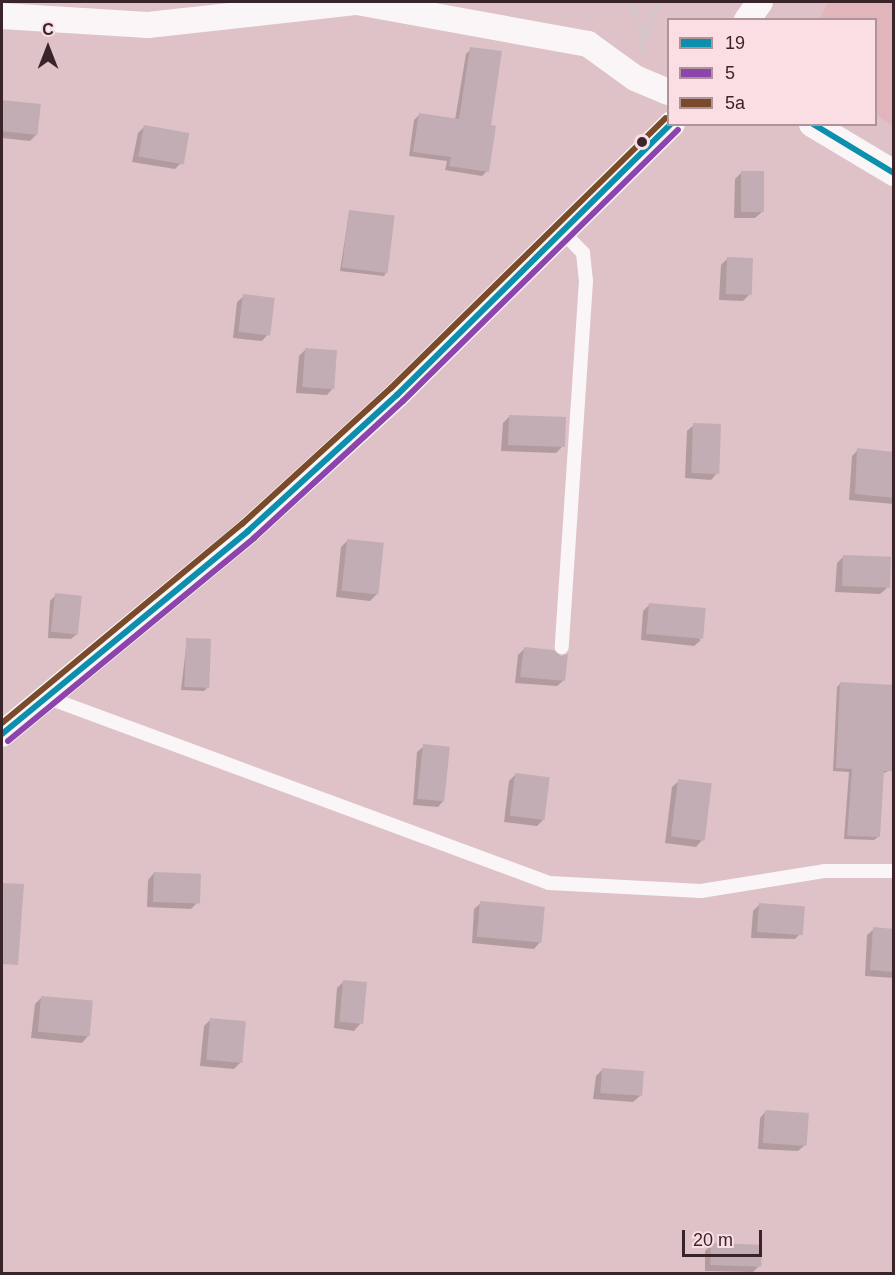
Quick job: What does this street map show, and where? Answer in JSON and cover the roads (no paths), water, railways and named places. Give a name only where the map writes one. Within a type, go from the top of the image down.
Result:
[{"type":"street","points":[[2,16],[148,26],[356,2],[588,44],[635,78],[667,91]]},
{"type":"street","points":[[748,18],[760,2]]},
{"type":"street","points":[[2,734],[248,531],[397,395],[561,230],[670,126]]},
{"type":"street","points":[[815,126],[894,173]]},
{"type":"lane","points":[[561,230],[583,253],[586,281],[562,647]]},
{"type":"lane","points":[[46,697],[549,883],[701,891],[825,871],[894,871]]}]
